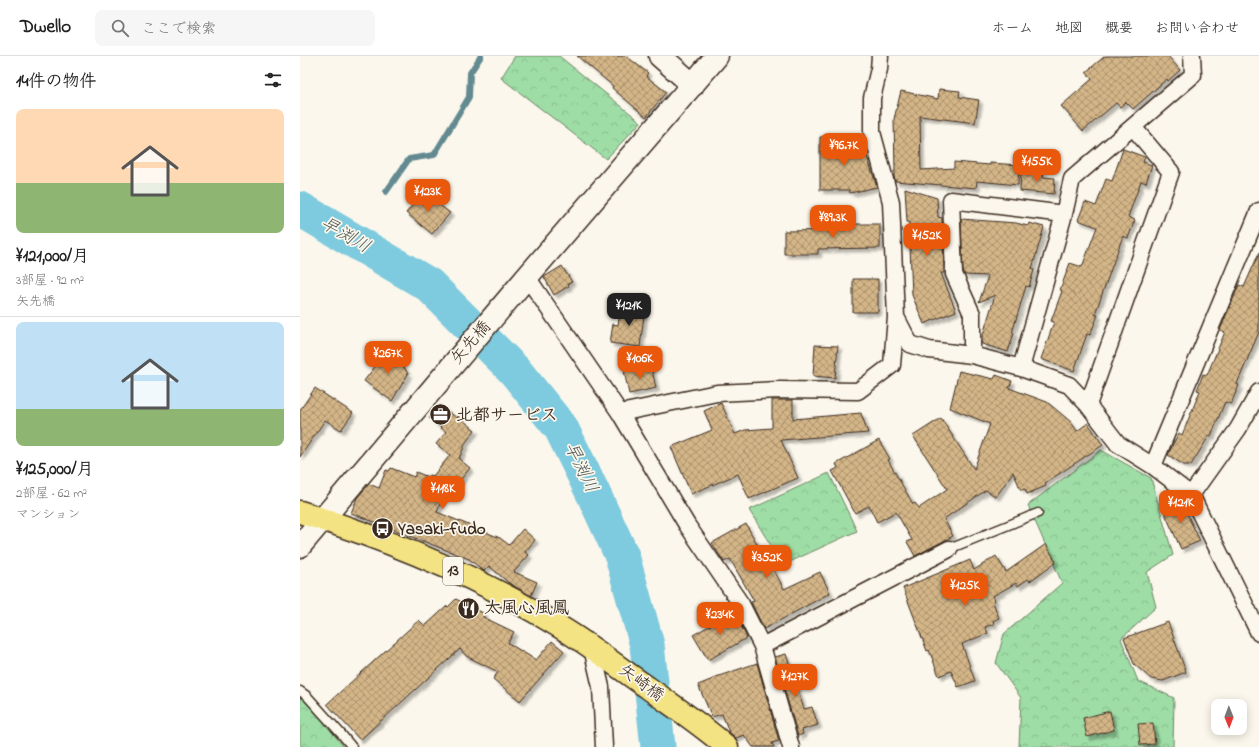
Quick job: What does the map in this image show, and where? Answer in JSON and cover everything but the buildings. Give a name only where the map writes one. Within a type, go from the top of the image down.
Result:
[{"type":"main road","name":"13","points":[[300,512],[388,543],[474,580],[540,615],[594,649]]},
{"type":"main road","name":"矢崎橋","points":[[594,649],[687,716],[726,747]]},
{"type":"street","points":[[660,56],[693,85]]},
{"type":"street","name":"矢先橋","points":[[300,546],[527,277],[717,56]]},
{"type":"street","points":[[620,413],[717,393],[779,390],[858,391],[892,364],[896,317],[891,202],[872,132],[872,98],[879,69],[880,56]]},
{"type":"street","points":[[1021,368],[1064,214],[1072,179],[1193,75],[1192,56]]},
{"type":"street","points":[[1088,405],[1171,172],[1133,127]]},
{"type":"street","points":[[972,355],[972,314],[954,274],[951,200],[1064,214]]},
{"type":"street","points":[[1153,466],[1259,211]]},
{"type":"street","points":[[527,277],[620,413],[687,525],[741,604],[762,646],[791,747]]},
{"type":"street","points":[[896,317],[910,344],[929,350],[972,355],[1021,368],[1069,385],[1088,405],[1118,444],[1153,466],[1191,495],[1259,633]]},
{"type":"street","points":[[1191,495],[1238,429],[1259,392]]},
{"type":"street","points":[[762,646],[949,549]]},
{"type":"street","points":[[594,649],[601,687],[604,747]]},
{"type":"lane","points":[[949,549],[1038,513]]},
{"type":"lane","points":[[300,691],[307,696],[352,747]]},
{"type":"green space","points":[[515,56],[559,56],[641,122],[606,159],[501,78]]},
{"type":"green space","points":[[1101,450],[1151,478],[1173,555],[1147,572],[1156,607],[1121,639],[1138,681],[1174,698],[1173,747],[1019,747],[1021,698],[996,663],[1004,634],[1062,583],[1028,505]]},
{"type":"green space","points":[[829,473],[857,531],[783,565],[749,510]]},
{"type":"green space","points":[[300,697],[305,699],[344,747],[300,747]]},
{"type":"waterway","points":[[386,192],[409,159],[434,155],[469,97],[470,73],[481,56]]},
{"type":"waterway","name":"早渕川","points":[[300,209],[429,285],[515,371],[561,428],[622,556],[647,645],[658,747]]},
{"type":"place","name":"北都サービス","points":[[441,415]]},
{"type":"place","name":"Yasaki-fudo","points":[[383,529]]},
{"type":"place","name":"太風心風鳳","points":[[469,608]]}]
